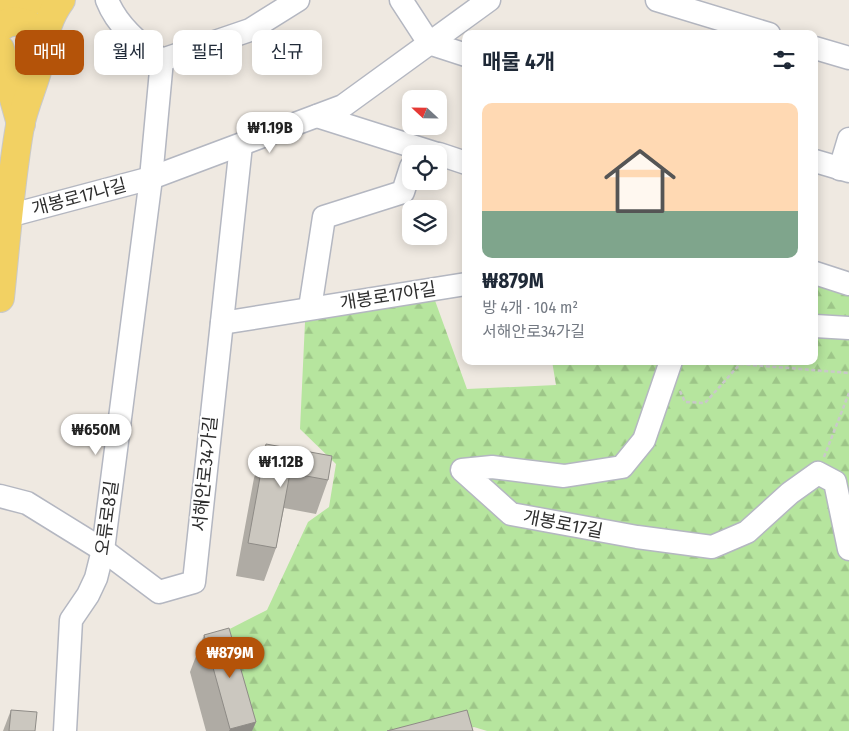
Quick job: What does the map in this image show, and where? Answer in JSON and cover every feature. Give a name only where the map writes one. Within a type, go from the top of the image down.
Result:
[{"type":"main road","points":[[3,0],[22,3],[32,0]]},
{"type":"main road","points":[[45,30],[51,14],[61,0]]},
{"type":"main road","points":[[0,28],[12,22],[23,22],[38,30]]},
{"type":"main road","points":[[0,48],[10,120],[8,216],[0,298]]},
{"type":"main road","points":[[0,165],[3,135],[33,75]]},
{"type":"street","points":[[107,0],[112,14],[126,30]]},
{"type":"street","points":[[163,60],[250,30],[298,0]]},
{"type":"street","points":[[401,0],[429,44],[462,54]]},
{"type":"street","name":"개봉로17나길","points":[[8,216],[151,178],[343,106],[489,0]]},
{"type":"street","points":[[657,0],[756,30]]},
{"type":"street","points":[[818,49],[849,58]]},
{"type":"street","name":"개봉로17나길","points":[[151,178],[161,75]]},
{"type":"street","points":[[317,116],[402,147]]},
{"type":"street","points":[[818,162],[845,170],[849,139]]},
{"type":"street","name":"서해안로34가길","points":[[0,496],[27,503],[104,550],[159,592],[194,582],[241,144]]},
{"type":"street","points":[[447,159],[462,162]]},
{"type":"street","name":"오류로8길","points":[[65,731],[71,620],[88,595],[96,578],[104,550],[151,178]]},
{"type":"street","name":"개봉로17아길","points":[[310,308],[324,217],[403,192],[404,190]]},
{"type":"street","points":[[818,274],[849,284]]},
{"type":"street","name":"개봉로17아길","points":[[222,322],[462,285]]},
{"type":"street","points":[[818,326],[849,328]]},
{"type":"street","name":"개봉로17길","points":[[670,365],[644,440],[622,467],[564,476],[492,467],[462,470],[511,514],[637,537],[712,547],[747,532],[790,493],[818,473]]},
{"type":"street","points":[[818,473],[835,482],[849,548]]},
{"type":"path","points":[[670,365],[685,402],[705,403],[739,365]]},
{"type":"path","points":[[754,365],[849,372]]},
{"type":"path","points":[[818,473],[849,393]]},
{"type":"green space","points":[[818,274],[849,284],[849,731],[487,731],[474,727],[458,731],[246,731],[214,637],[267,610],[308,522],[329,507],[336,464],[300,429],[305,322],[433,295],[467,389],[556,385],[553,365],[818,365]]},
{"type":"building","points":[[266,444],[332,456],[328,480],[290,473],[276,548],[248,543]]},
{"type":"building","points":[[229,628],[256,722],[230,729],[204,635]]},
{"type":"building","points":[[11,710],[37,712],[35,731],[9,731]]},
{"type":"building","points":[[467,710],[473,731],[387,731]]}]
